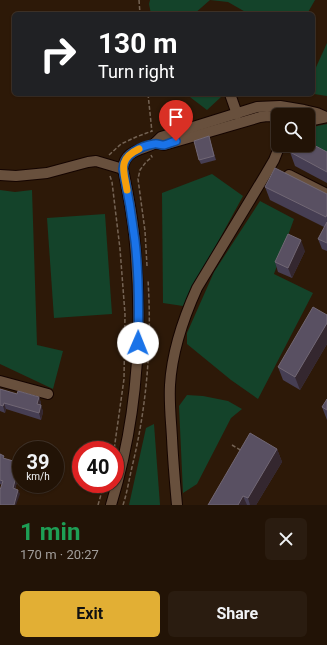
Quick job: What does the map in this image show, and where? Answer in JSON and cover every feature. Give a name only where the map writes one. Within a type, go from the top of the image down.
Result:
[{"type":"street","points":[[231,96],[237,114]]},
{"type":"street","points":[[221,123],[237,114],[257,107],[269,106],[277,108]]},
{"type":"street","points":[[315,113],[326,117]]},
{"type":"street","points":[[111,505],[125,450],[138,357],[135,243],[123,164],[126,158],[132,153],[155,143],[161,137],[188,133],[221,123],[271,116]]},
{"type":"street","points":[[315,120],[326,117]]},
{"type":"street","points":[[177,505],[170,418],[170,394],[172,363],[180,331],[197,288],[264,177],[277,152]]},
{"type":"street","points":[[0,175],[16,176],[46,173],[88,162],[104,163],[123,169]]},
{"type":"street","points":[[289,175],[327,194]]},
{"type":"street","points":[[0,381],[48,394]]},
{"type":"path","points":[[139,0],[140,12]]},
{"type":"path","points":[[115,441],[124,379],[125,314],[120,249],[112,182],[107,173],[103,170],[104,163],[109,155],[121,144],[136,136],[152,131],[148,96]]},
{"type":"path","points":[[232,445],[245,453]]},
{"type":"path","points":[[98,505],[101,493]]},
{"type":"green space","points":[[150,0],[210,0],[196,12],[151,12]]},
{"type":"green space","points":[[210,0],[315,0],[308,12],[246,12],[228,2]]},
{"type":"green space","points":[[327,43],[327,96],[315,94],[315,70]]},
{"type":"green space","points":[[189,96],[221,97],[207,110]]},
{"type":"green space","points":[[327,124],[327,160],[315,151],[315,127]]},
{"type":"green space","points":[[212,174],[243,196],[183,306],[163,303],[162,193]]},
{"type":"green space","points":[[0,190],[15,192],[32,190],[37,345],[63,351],[53,389],[0,364]]},
{"type":"green space","points":[[260,201],[294,219],[274,274],[313,293],[258,399],[231,380],[187,344],[187,333],[214,272]]},
{"type":"green space","points":[[105,214],[112,314],[54,318],[47,218]]},
{"type":"green space","points":[[187,395],[203,396],[228,401],[242,409],[231,418],[197,484],[183,493],[179,406]]},
{"type":"green space","points":[[154,424],[160,505],[129,505],[146,428]]},
{"type":"building","points":[[209,136],[214,156],[199,160],[194,141]]},
{"type":"building","points":[[315,146],[327,152],[327,172],[290,152],[315,152]]},
{"type":"building","points":[[275,168],[327,194],[326,217],[265,187]]},
{"type":"building","points":[[327,222],[327,243],[318,239]]},
{"type":"building","points":[[288,234],[301,240],[288,268],[275,262]]},
{"type":"building","points":[[313,307],[327,315],[327,323],[295,377],[278,367]]},
{"type":"building","points":[[0,389],[17,394],[18,391],[39,397],[37,404],[41,405],[39,413],[4,403],[3,406],[0,405]]},
{"type":"building","points":[[327,399],[327,410],[322,407]]},
{"type":"building","points":[[250,433],[277,449],[248,498],[243,496],[238,505],[208,505]]},
{"type":"building","points":[[0,454],[4,456],[3,458],[12,461],[12,493],[17,493],[14,505],[0,505],[0,490],[3,481],[0,480]]},
{"type":"slow traffic","points":[[127,190],[123,164],[126,158],[139,149]]},
{"type":"route","points":[[138,343],[135,243],[123,164],[126,158],[141,148],[155,143],[164,145],[176,141]]}]
